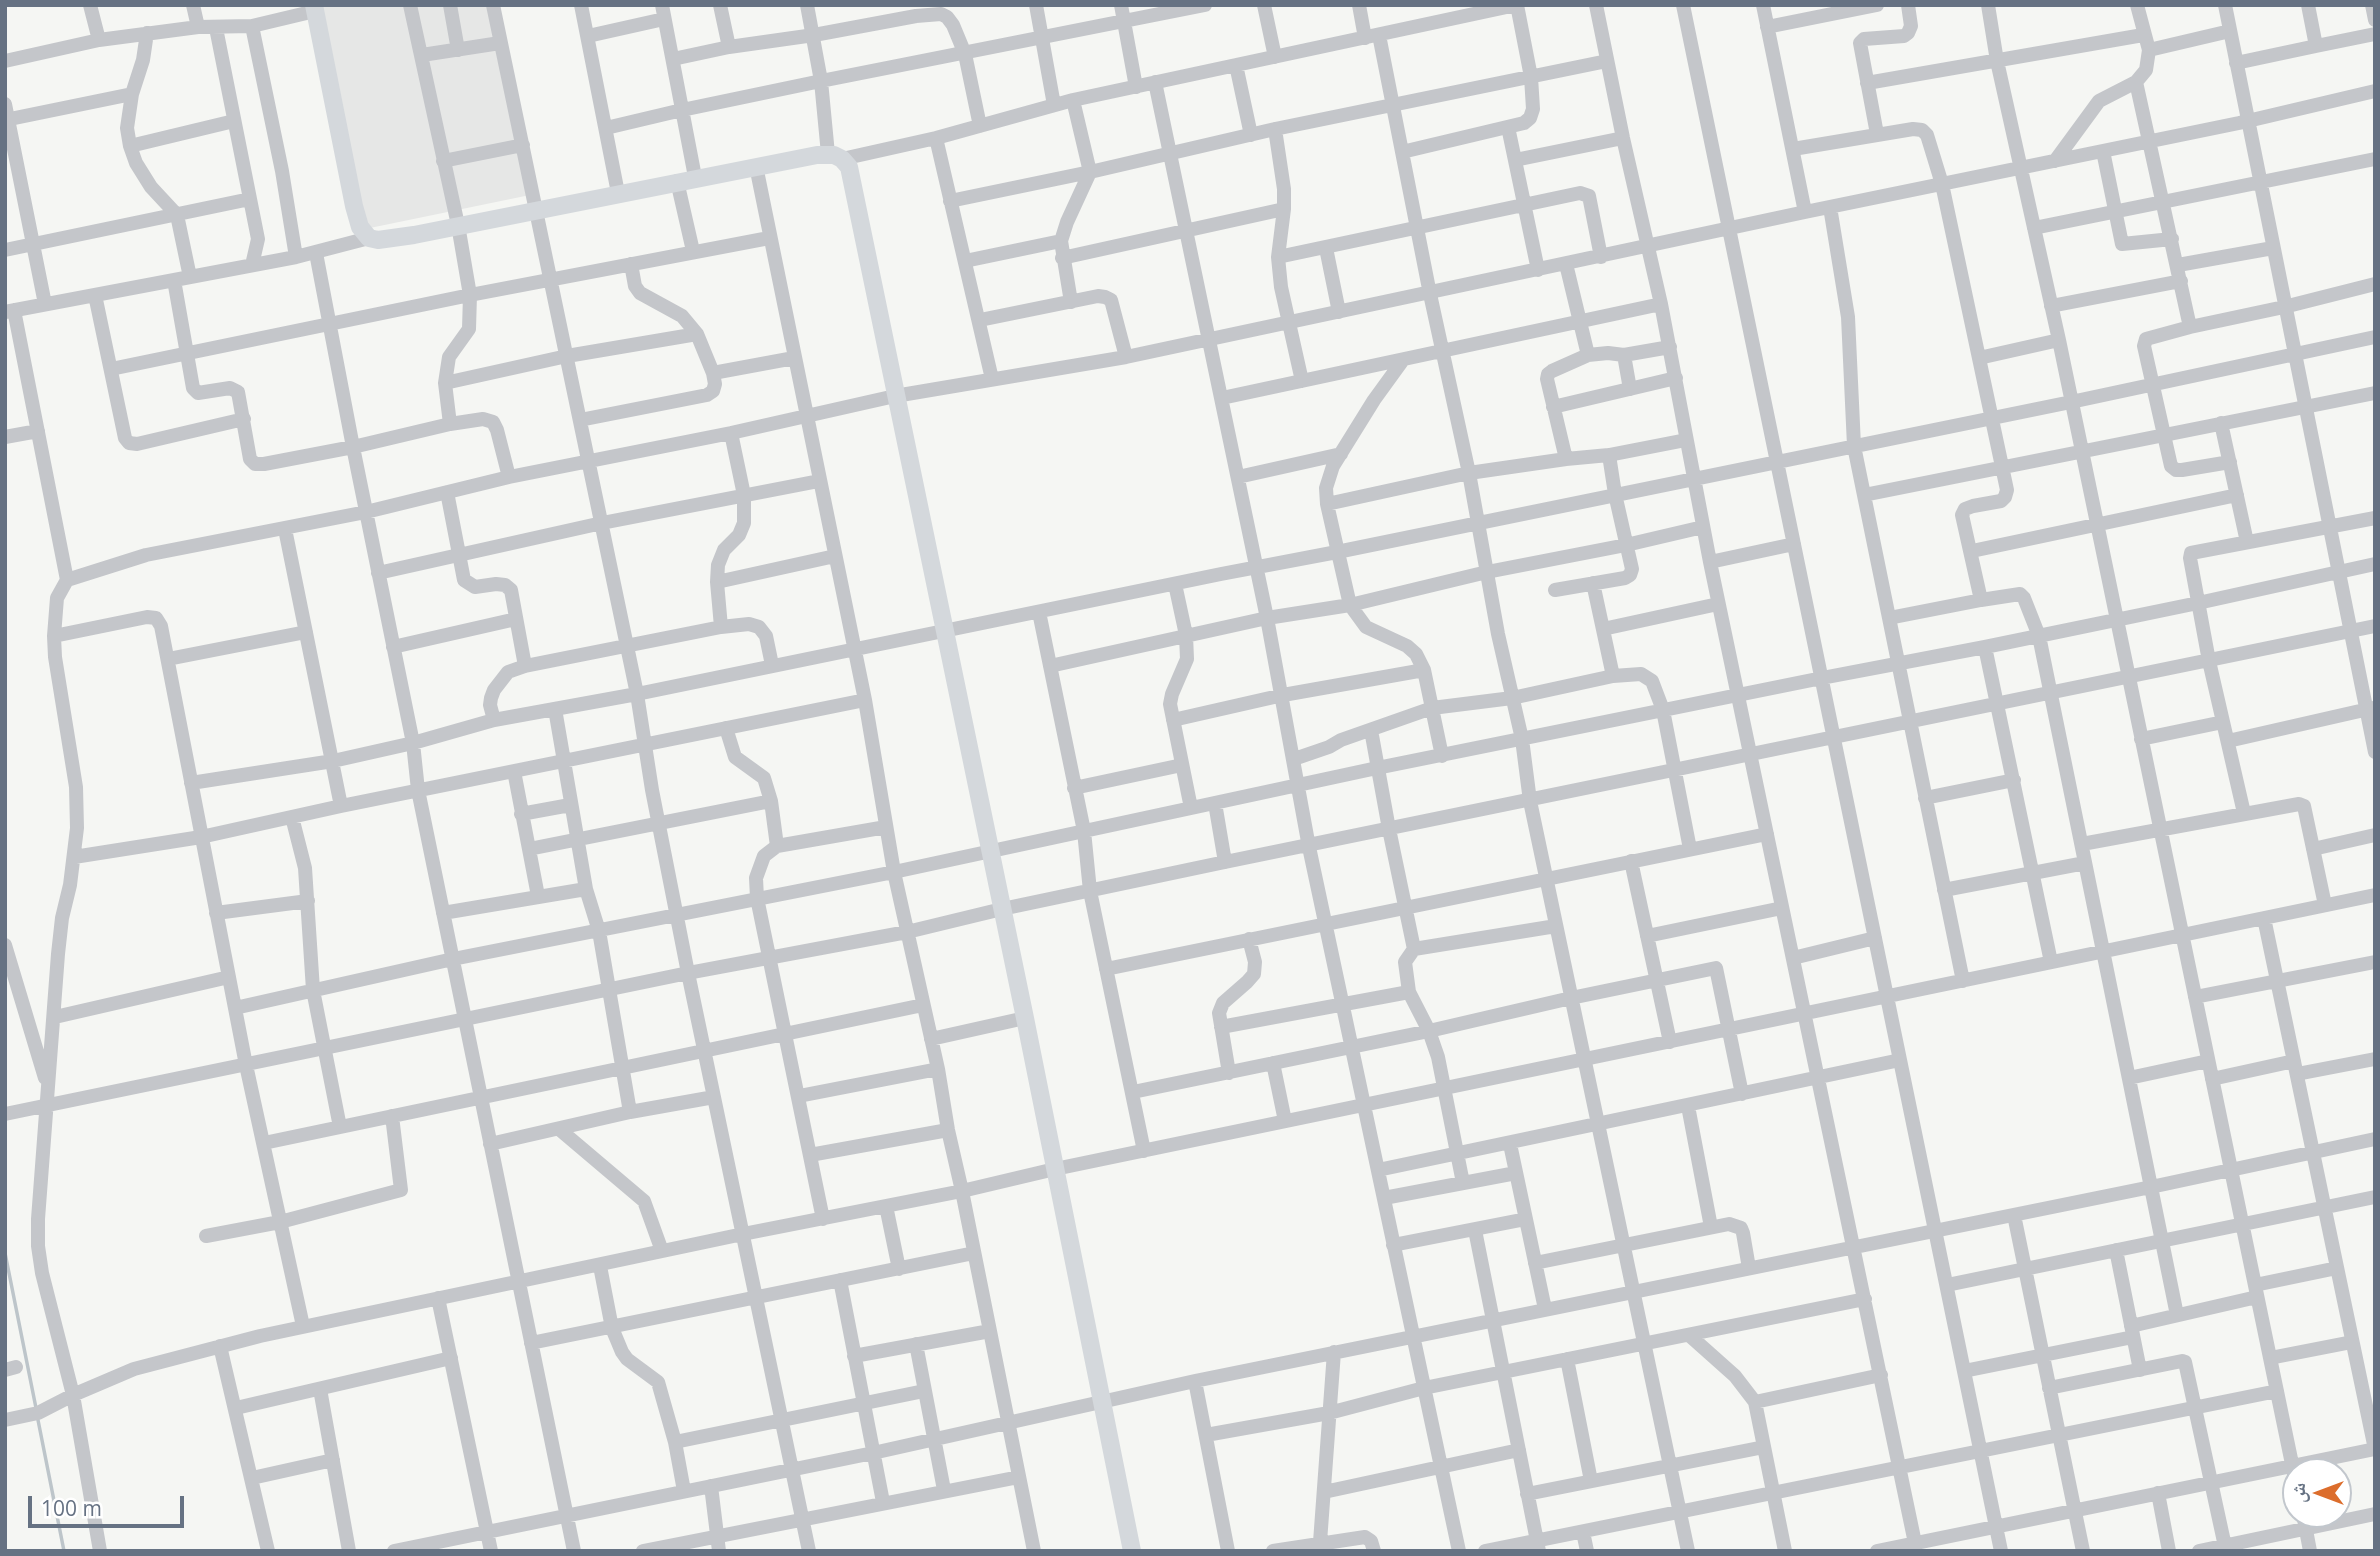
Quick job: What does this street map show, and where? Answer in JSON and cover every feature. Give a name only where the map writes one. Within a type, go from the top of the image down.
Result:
[{"type":"main road","points":[[315,8],[354,206],[360,227],[369,238],[391,239],[756,166],[835,156],[849,167],[1132,1551]]},
{"type":"street","points":[[90,5],[99,40]]},
{"type":"street","points":[[193,5],[198,27]]},
{"type":"street","points":[[410,5],[458,225],[470,295],[468,329],[449,357],[445,383],[450,424]]},
{"type":"street","points":[[450,5],[458,50]]},
{"type":"street","points":[[494,5],[602,523],[688,973],[809,1551]]},
{"type":"street","points":[[581,5],[618,193]]},
{"type":"street","points":[[720,5],[729,47]]},
{"type":"street","points":[[807,5],[835,156],[936,138],[1073,100],[1372,36],[1460,11],[1516,5],[1531,77],[1530,118],[1524,123],[1402,152]]},
{"type":"street","points":[[1036,5],[1054,105]]},
{"type":"street","points":[[1121,5],[1136,87]]},
{"type":"street","points":[[606,128],[821,81],[1205,5]]},
{"type":"street","points":[[1264,5],[1275,57]]},
{"type":"street","points":[[1359,5],[1372,36],[1393,104],[1416,229],[1469,473],[1522,739],[1530,801],[1688,1551]]},
{"type":"street","points":[[1596,5],[1670,347],[1718,604],[1915,1543]]},
{"type":"street","points":[[1683,5],[2001,1551]]},
{"type":"street","points":[[1763,5],[1805,212]]},
{"type":"street","points":[[1767,27],[1877,5]]},
{"type":"street","points":[[1877,134],[1860,43],[1864,39],[1904,36],[1908,33],[1911,26],[1908,5]]},
{"type":"street","points":[[1988,5],[1997,61],[2059,340],[2095,525],[2291,1458]]},
{"type":"street","points":[[2055,161],[2099,101],[2136,82],[2146,70],[2148,50],[2137,5]]},
{"type":"street","points":[[2225,5],[2349,632],[2370,708],[2375,752]]},
{"type":"street","points":[[2308,5],[2316,46]]},
{"type":"street","points":[[2372,5],[2375,20]]},
{"type":"street","points":[[5,61],[99,40],[147,33],[198,27],[252,26],[315,8]]},
{"type":"street","points":[[673,59],[729,47],[814,36],[916,11],[941,13],[953,25],[965,54],[980,126]]},
{"type":"street","points":[[587,36],[663,12],[682,110],[693,251]]},
{"type":"street","points":[[252,26],[282,171],[296,257]]},
{"type":"street","points":[[216,28],[258,239],[253,265]]},
{"type":"street","points":[[2148,50],[2230,31]]},
{"type":"street","points":[[147,33],[143,60],[132,94],[127,128],[130,146],[136,163],[151,187],[177,215],[190,277]]},
{"type":"street","points":[[2236,63],[2375,34]]},
{"type":"street","points":[[1867,83],[2143,35]]},
{"type":"street","points":[[422,55],[500,43]]},
{"type":"street","points":[[950,201],[1393,104],[1607,61]]},
{"type":"street","points":[[1236,65],[1251,135]]},
{"type":"street","points":[[1155,82],[1283,695],[1308,847],[1459,1551]]},
{"type":"street","points":[[2136,82],[2190,327]]},
{"type":"street","points":[[66,580],[146,555],[366,512],[509,477],[732,433],[895,396],[1126,356],[1339,312],[2248,121],[2375,91]]},
{"type":"street","points":[[7,120],[132,94]]},
{"type":"street","points":[[1071,302],[1061,241],[1066,222],[1090,172],[1073,100]]},
{"type":"street","points":[[5,104],[45,304]]},
{"type":"street","points":[[130,146],[234,121]]},
{"type":"street","points":[[1508,127],[1538,270]]},
{"type":"street","points":[[1275,130],[1284,189],[1278,257],[1281,287],[1302,381]]},
{"type":"street","points":[[1793,149],[1877,134],[1922,130],[1927,135],[1942,184],[2007,490],[2006,497],[2001,501],[1965,509],[1962,515],[1981,600]]},
{"type":"street","points":[[936,138],[992,379]]},
{"type":"street","points":[[1515,160],[1623,138]]},
{"type":"street","points":[[443,161],[523,145]]},
{"type":"street","points":[[2103,151],[2122,244],[2172,239]]},
{"type":"street","points":[[2034,228],[2375,159]]},
{"type":"street","points":[[756,166],[865,700],[894,872],[938,1069],[948,1130],[1034,1551]]},
{"type":"street","points":[[1278,257],[1585,193],[1589,196],[1601,257]]},
{"type":"street","points":[[5,250],[250,199]]},
{"type":"street","points":[[1830,208],[1848,317],[1854,446],[1963,981]]},
{"type":"street","points":[[1062,258],[1284,209]]},
{"type":"street","points":[[100,1551],[73,1395],[42,1273],[38,1246],[47,1087],[62,918],[70,885],[77,828],[76,787],[55,657],[57,598],[66,580],[38,430],[10,311],[316,253],[369,238]]},
{"type":"street","points":[[111,369],[470,295],[769,238]]},
{"type":"street","points":[[965,261],[1061,241]]},
{"type":"street","points":[[1326,248],[1339,312]]},
{"type":"street","points":[[2178,265],[2273,248]]},
{"type":"street","points":[[316,253],[413,743],[418,790],[573,1551]]},
{"type":"street","points":[[580,419],[707,395],[713,391],[713,373],[697,334],[682,316],[640,293],[635,286],[631,264]]},
{"type":"street","points":[[1566,264],[1588,355]]},
{"type":"street","points":[[174,280],[193,388],[198,393],[230,388],[238,392],[250,459],[255,464],[353,447],[483,419],[493,422],[497,430],[509,477]]},
{"type":"street","points":[[2051,306],[2181,281]]},
{"type":"street","points":[[2230,462],[2176,470],[2171,466],[2144,346],[2146,339],[2375,284]]},
{"type":"street","points":[[95,295],[125,438],[132,444],[244,419]]},
{"type":"street","points":[[979,320],[1098,296],[1111,300],[1126,356]]},
{"type":"street","points":[[1222,398],[1661,304]]},
{"type":"street","points":[[445,383],[567,356],[697,334]]},
{"type":"street","points":[[191,783],[333,761],[413,743],[494,720],[636,694],[1337,552],[2154,385],[2375,337]]},
{"type":"street","points":[[1979,358],[2059,340]]},
{"type":"street","points":[[1566,458],[1546,379],[1548,374],[1588,355],[1623,355],[1670,347]]},
{"type":"street","points":[[1623,355],[1630,389]]},
{"type":"street","points":[[713,373],[794,358]]},
{"type":"street","points":[[1403,360],[1374,400],[1327,477],[1327,504],[1350,605],[1366,626],[1407,646],[1416,654],[1424,670],[1441,756]]},
{"type":"street","points":[[1553,407],[1676,378]]},
{"type":"street","points":[[1864,495],[2375,393]]},
{"type":"street","points":[[2221,423],[2247,542]]},
{"type":"street","points":[[5,437],[38,430]]},
{"type":"street","points":[[721,627],[717,582],[719,565],[724,550],[739,535],[744,523],[744,495],[732,433]]},
{"type":"street","points":[[1327,504],[1469,473],[1566,458],[1609,455],[1686,440]]},
{"type":"street","points":[[1238,477],[1340,453]]},
{"type":"street","points":[[1555,590],[1630,575],[1632,569],[1609,455]]},
{"type":"street","points":[[378,573],[602,523],[819,481]]},
{"type":"street","points":[[447,492],[464,580],[475,587],[496,584],[505,585],[511,590],[525,666]]},
{"type":"street","points":[[1972,551],[2237,495]]},
{"type":"street","points":[[2244,813],[2209,660],[2191,553],[2375,518]]},
{"type":"street","points":[[1050,666],[1267,618],[1350,605],[1487,572],[1703,527]]},
{"type":"street","points":[[285,529],[341,806]]},
{"type":"street","points":[[1710,562],[1794,544]]},
{"type":"street","points":[[717,582],[835,556]]},
{"type":"street","points":[[235,1008],[453,959],[894,872],[1377,768],[2039,636],[2375,564]]},
{"type":"street","points":[[1593,583],[1613,676]]},
{"type":"street","points":[[1175,584],[1186,635],[1186,659],[1171,694],[1172,720],[1191,808]]},
{"type":"street","points":[[1889,618],[2020,594],[2025,598],[2039,636],[2052,692],[2177,1315]]},
{"type":"street","points":[[1603,629],[1718,604]]},
{"type":"street","points":[[1039,612],[1084,831],[1090,891],[1144,1151]]},
{"type":"street","points":[[54,636],[148,617],[156,618],[162,625],[246,1065],[303,1326]]},
{"type":"street","points":[[393,647],[516,619]]},
{"type":"street","points":[[494,720],[490,705],[494,690],[508,672],[525,666],[721,627],[749,624],[759,626],[766,636],[772,665]]},
{"type":"street","points":[[5,1114],[688,973],[770,960],[907,932],[1225,862],[2375,626]]},
{"type":"street","points":[[168,659],[306,632]]},
{"type":"street","points":[[1985,647],[2051,962]]},
{"type":"street","points":[[1172,720],[1283,695],[1424,670]]},
{"type":"street","points":[[1294,759],[1432,708],[1512,698],[1613,676],[1641,674],[1651,681],[1663,710],[1690,849]]},
{"type":"street","points":[[74,857],[201,837],[418,790],[865,700]]},
{"type":"street","points":[[2228,741],[2370,708]]},
{"type":"street","points":[[555,709],[586,889],[600,931],[630,1112]]},
{"type":"street","points":[[2141,739],[2223,722]]},
{"type":"street","points":[[726,728],[735,757],[764,778],[771,800],[778,846]]},
{"type":"street","points":[[1371,730],[1414,948],[1405,962],[1409,992],[1429,1031],[1438,1057],[1463,1183]]},
{"type":"street","points":[[1074,788],[1182,765]]},
{"type":"street","points":[[514,771],[538,896]]},
{"type":"street","points":[[1925,798],[2014,780]]},
{"type":"street","points":[[529,849],[771,800]]},
{"type":"street","points":[[1215,803],[1225,862]]},
{"type":"street","points":[[2082,844],[2299,804],[2304,806],[2325,905]]},
{"type":"street","points":[[522,814],[570,805]]},
{"type":"street","points":[[292,817],[302,851],[313,990],[340,1127]]},
{"type":"street","points":[[823,1219],[757,898],[759,867],[764,856],[778,846],[886,827]]},
{"type":"street","points":[[1106,969],[1767,834]]},
{"type":"street","points":[[2313,849],[2375,835]]},
{"type":"street","points":[[1631,861],[1670,1042]]},
{"type":"street","points":[[1944,890],[2085,863]]},
{"type":"street","points":[[443,913],[586,889]]},
{"type":"street","points":[[7,1422],[34,1414],[134,1369],[303,1326],[2375,895]]},
{"type":"street","points":[[216,913],[308,901]]},
{"type":"street","points":[[1647,936],[1782,908]]},
{"type":"street","points":[[2264,918],[2375,1449],[2328,1458]]},
{"type":"street","points":[[1414,948],[1556,926]]},
{"type":"street","points":[[1793,958],[1875,938]]},
{"type":"street","points":[[1229,1073],[1219,1013],[1223,1003],[1254,974],[1255,962],[1249,939]]},
{"type":"street","points":[[5,945],[47,1087]]},
{"type":"street","points":[[2195,997],[2375,962]]},
{"type":"street","points":[[1133,1092],[1716,968],[1742,1094]]},
{"type":"street","points":[[55,1017],[229,977]]},
{"type":"street","points":[[1221,1027],[1409,992]]},
{"type":"street","points":[[264,1143],[923,1005]]},
{"type":"street","points":[[931,1039],[1025,1018]]},
{"type":"street","points":[[2212,1079],[2375,1059]]},
{"type":"street","points":[[1378,1170],[1900,1060]]},
{"type":"street","points":[[2129,1078],[2208,1061]]},
{"type":"street","points":[[1273,1063],[1285,1121]]},
{"type":"street","points":[[799,1096],[938,1069]]},
{"type":"street","points":[[490,1144],[630,1112],[714,1097]]},
{"type":"street","points":[[1688,1105],[1711,1227]]},
{"type":"street","points":[[206,1236],[280,1222],[401,1190],[391,1116]]},
{"type":"street","points":[[559,1129],[644,1201],[662,1251]]},
{"type":"street","points":[[810,1155],[948,1130]]},
{"type":"street","points":[[394,1551],[873,1452],[1102,1400],[2375,1139]]},
{"type":"street","points":[[1510,1143],[1545,1309]]},
{"type":"street","points":[[1384,1198],[1516,1173]]},
{"type":"street","points":[[1947,1285],[2375,1197]]},
{"type":"street","points":[[886,1206],[899,1269]]},
{"type":"street","points":[[2014,1215],[2083,1551]]},
{"type":"street","points":[[1394,1245],[1526,1219]]},
{"type":"street","points":[[1535,1263],[1729,1224],[1741,1228],[1749,1268]]},
{"type":"street","points":[[1475,1230],[1538,1546]]},
{"type":"street","points":[[2116,1250],[2140,1370]]},
{"type":"street","points":[[531,1343],[974,1253]]},
{"type":"street","points":[[600,1266],[612,1328],[627,1359],[658,1382],[675,1442],[684,1491]]},
{"type":"street","points":[[1964,1371],[2042,1356],[2132,1332],[2177,1315],[2337,1268]]},
{"type":"street","points":[[840,1280],[883,1502]]},
{"type":"street","points":[[438,1298],[491,1551]]},
{"type":"street","points":[[1206,1435],[1329,1413],[1424,1388],[1865,1299]]},
{"type":"street","points":[[854,1356],[990,1331]]},
{"type":"street","points":[[1689,1335],[1735,1376],[1755,1402],[1785,1551]]},
{"type":"street","points":[[2270,1358],[2353,1342]]},
{"type":"street","points":[[916,1344],[944,1490]]},
{"type":"street","points":[[220,1346],[268,1551]]},
{"type":"street","points":[[1321,1542],[1334,1352]]},
{"type":"street","points":[[236,1408],[451,1358]]},
{"type":"street","points":[[1567,1359],[1591,1481]]},
{"type":"street","points":[[2049,1388],[2185,1362],[2225,1548]]},
{"type":"street","points":[[1755,1402],[1881,1375]]},
{"type":"street","points":[[1195,1381],[1228,1551]]},
{"type":"street","points":[[320,1389],[349,1551]]},
{"type":"street","points":[[675,1442],[924,1391]]},
{"type":"street","points":[[1485,1551],[1538,1546],[1583,1532],[1679,1511],[2277,1391]]},
{"type":"street","points":[[1527,1494],[1764,1447]]},
{"type":"street","points":[[1324,1492],[1519,1450]]},
{"type":"street","points":[[252,1478],[333,1460]]},
{"type":"street","points":[[1877,1551],[2282,1467]]},
{"type":"street","points":[[643,1551],[1020,1477]]},
{"type":"street","points":[[711,1486],[719,1551]]},
{"type":"street","points":[[2158,1493],[2169,1551]]},
{"type":"street","points":[[2352,1516],[2375,1514]]},
{"type":"street","points":[[2199,1551],[2225,1548],[2284,1528]]},
{"type":"street","points":[[2305,1528],[2310,1551]]},
{"type":"street","points":[[1583,1532],[1587,1551]]},
{"type":"street","points":[[1273,1551],[1365,1537],[1371,1541],[1374,1551]]},
{"type":"shaded area","points":[[320,5],[492,5],[530,195],[365,229]]},
{"type":"waterway","points":[[5,1253],[36,1408]]},
{"type":"waterway","points":[[37,1415],[64,1551]]}]
